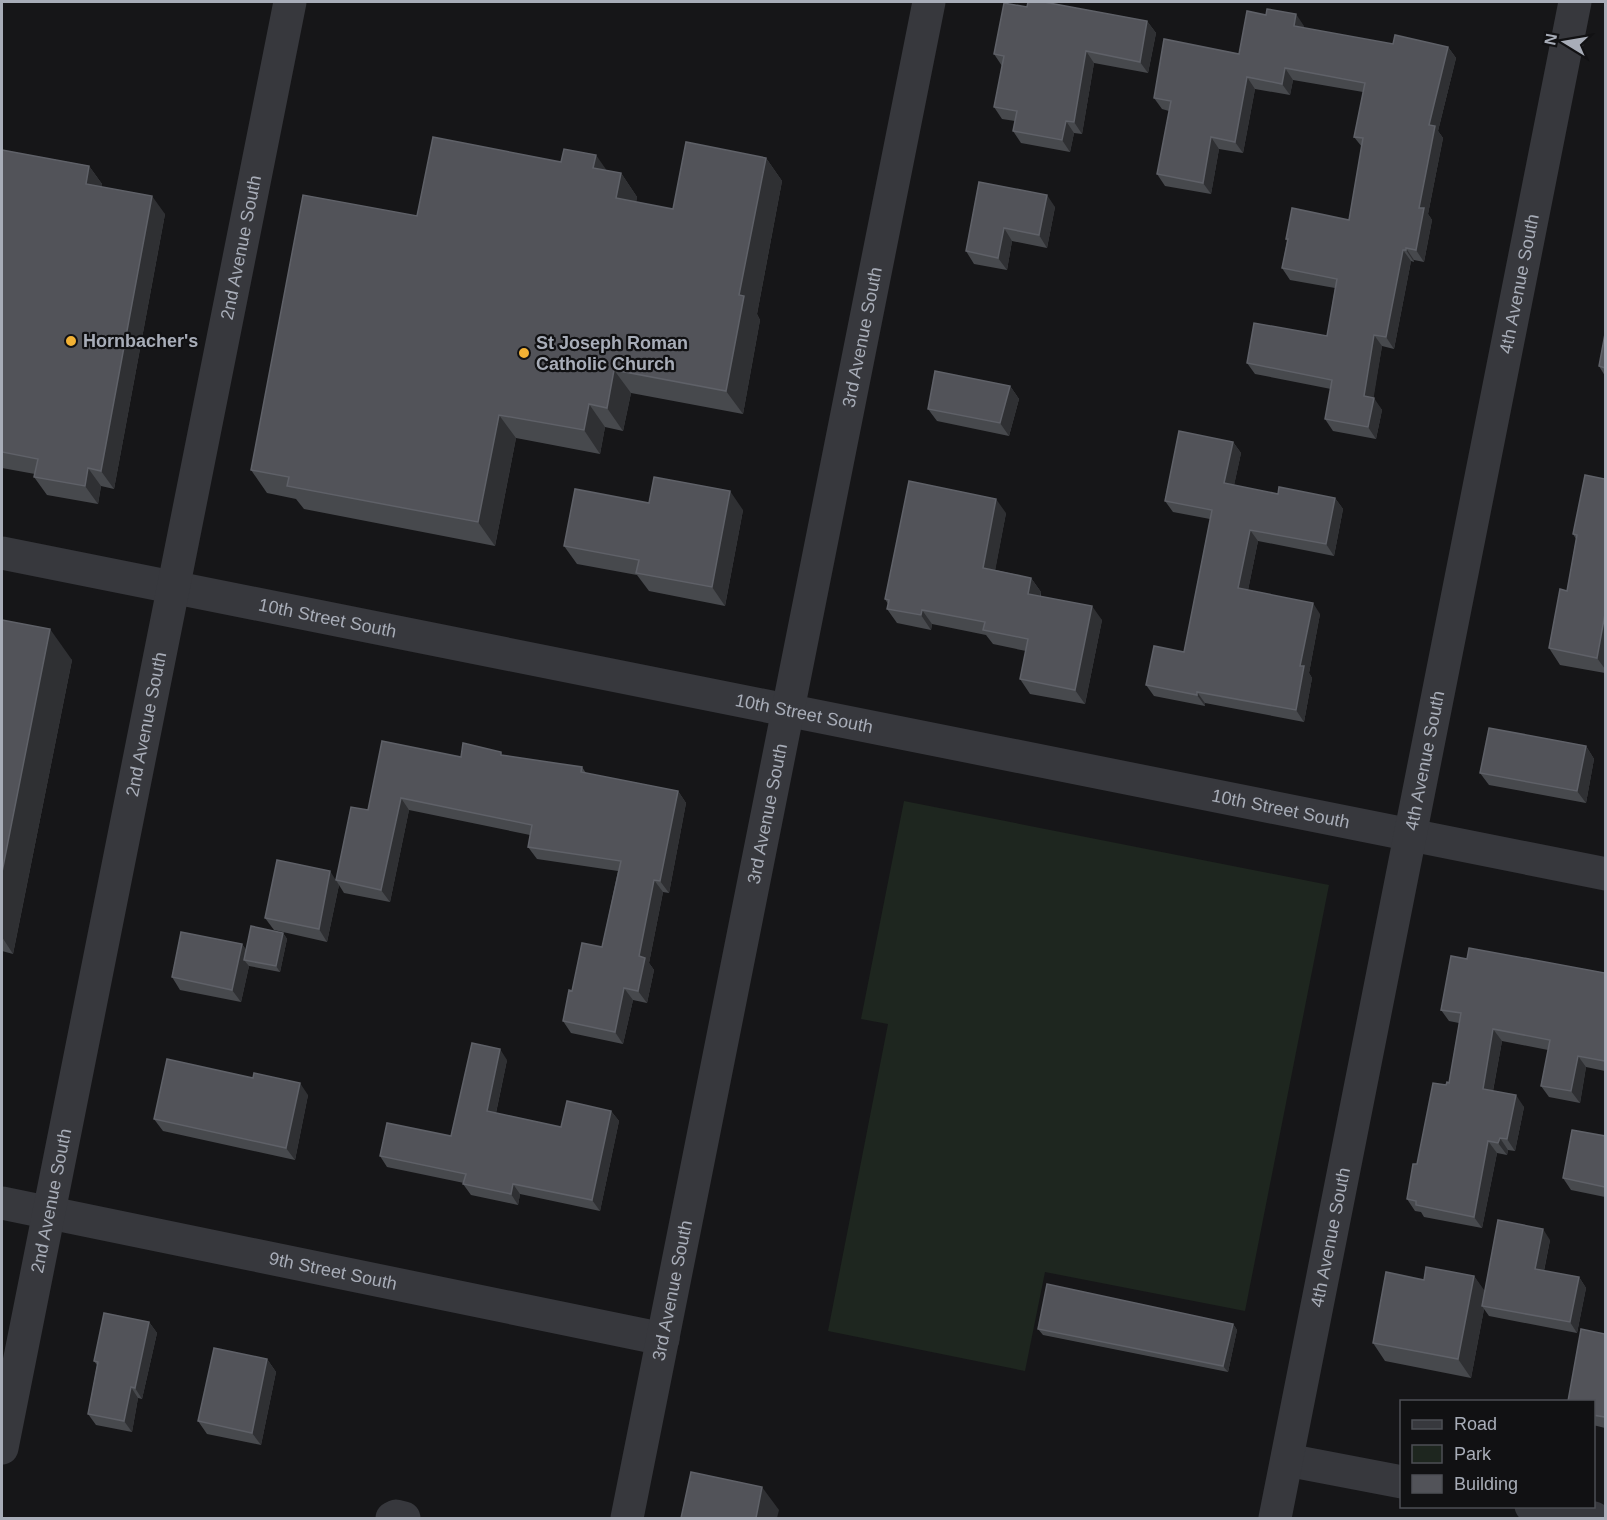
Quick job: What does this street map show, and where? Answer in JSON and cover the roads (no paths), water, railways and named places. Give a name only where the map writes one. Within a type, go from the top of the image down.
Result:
[{"type":"street","name":"2nd Avenue South","points":[[2,1448],[290,2]]},
{"type":"street","name":"3rd Avenue South","points":[[627,1518],[929,2]]},
{"type":"street","name":"4th Avenue South","points":[[1275,1518],[1575,2]]},
{"type":"street","name":"10th Street South","points":[[2,552],[1605,874]]},
{"type":"street","name":"9th Street South","points":[[2,1203],[663,1339]]},
{"type":"street","points":[[1287,1460],[1400,1482]]},
{"type":"street","points":[[1542,1508],[1594,1518]]},
{"type":"street","points":[[392,1518],[396,1516],[404,1518]]},
{"type":"place","name":"Hornbacher's","points":[[71,341]]},
{"type":"place","name":"St Joseph Roman Catholic Church","points":[[524,353]]}]
